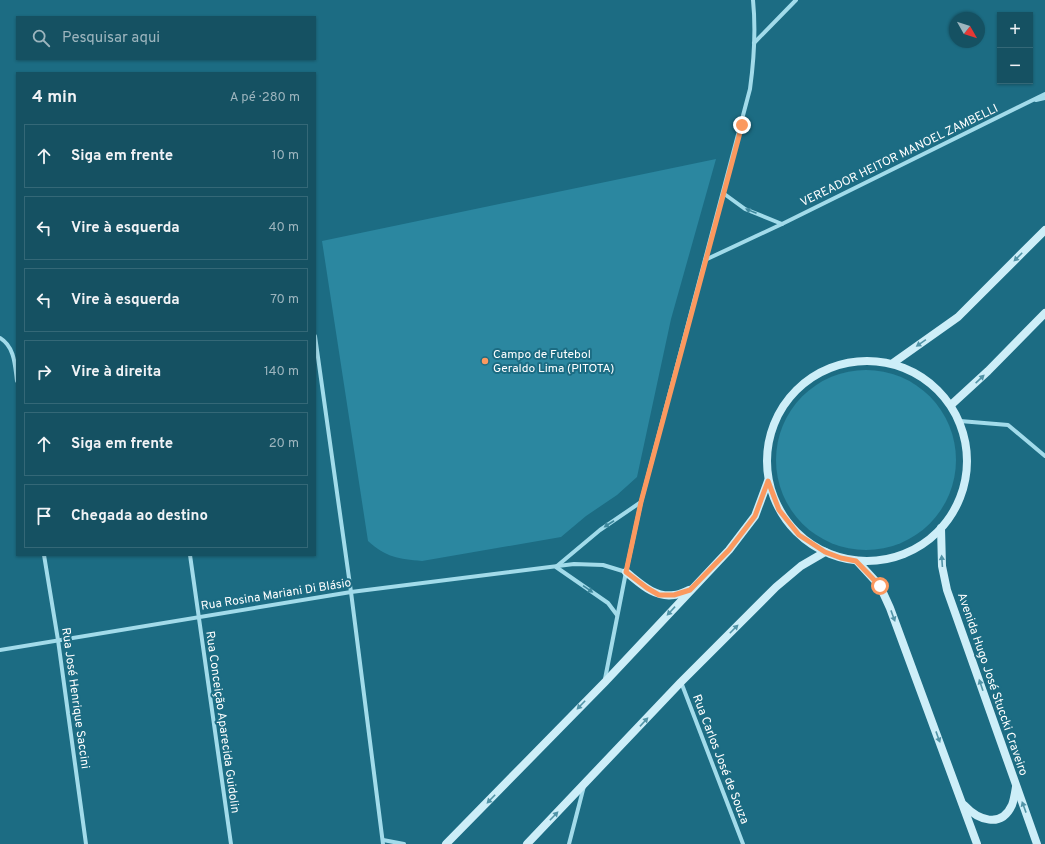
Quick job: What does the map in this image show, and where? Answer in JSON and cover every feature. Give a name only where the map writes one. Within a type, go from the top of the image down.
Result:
[{"type":"street","points":[[604,682],[641,502],[750,90],[754,43],[753,0]]},
{"type":"street","points":[[754,43],[796,0]]},
{"type":"street","name":"VEREADOR HEITOR MANOEL ZAMBELLI","points":[[705,260],[782,224],[1024,103],[1045,94]]},
{"type":"street","name":"VEREADOR HEITOR MANOEL ZAMBELLI","points":[[1024,103],[1045,98]]},
{"type":"street","points":[[723,193],[745,209],[782,224]]},
{"type":"street","points":[[893,363],[958,317],[1045,230]]},
{"type":"street","points":[[951,405],[988,371],[1045,313]]},
{"type":"street","points":[[0,338],[5,341],[13,354],[16,374]]},
{"type":"street","points":[[316,343],[351,592],[383,842],[404,844]]},
{"type":"street","points":[[859,360],[893,363],[926,379],[951,405],[960,421],[967,458],[961,496],[941,528],[923,544],[902,554],[880,560],[856,561],[841,558],[825,552],[799,535],[779,510],[768,481],[767,447],[778,415],[798,388],[826,369],[859,360]]},
{"type":"street","points":[[960,421],[1008,425],[1045,456]]},
{"type":"street","points":[[446,844],[604,682],[729,550],[755,516],[768,481]]},
{"type":"street","points":[[617,615],[608,603],[556,566],[600,530],[641,502]]},
{"type":"street","name":"Avenida Hugo José Stuccki Craveiro","points":[[941,528],[942,566],[947,590],[1037,844]]},
{"type":"street","points":[[527,844],[681,682],[776,588],[801,566],[825,552]]},
{"type":"street","name":"Rua José Henrique Saccini","points":[[44,556],[58,640],[86,844]]},
{"type":"street","name":"Rua Conceição Aparecida Guidolin","points":[[190,556],[231,844]]},
{"type":"street","points":[[856,561],[883,591],[977,844]]},
{"type":"street","name":"Rua Rosina Mariani Di Blásio","points":[[0,650],[351,592],[556,566],[574,564],[604,565],[626,572]]},
{"type":"street","points":[[626,572],[659,595],[674,595],[690,590]]},
{"type":"street","name":"Rua Carlos José de Souza","points":[[681,682],[743,844]]},
{"type":"street","points":[[569,844],[584,785]]},
{"type":"street","points":[[962,803],[980,818],[988,820],[998,819],[1007,814],[1012,804],[1016,787]]},
{"type":"shaded area","points":[[716,159],[671,319],[637,477],[617,495],[586,516],[561,537],[422,561],[386,554],[368,541],[322,241]]},
{"type":"shaded area","points":[[857,370],[875,370],[900,377],[916,385],[930,396],[941,410],[949,426],[956,451],[956,469],[949,494],[941,510],[930,524],[916,535],[892,546],[875,550],[857,550],[840,546],[816,535],[796,517],[791,510],[780,486],[776,469],[776,451],[780,434],[791,410],[809,390],[816,385],[840,374]]},
{"type":"place","name":"Campo de Futebol Geraldo Lima (PITOTA)","points":[[485,361]]},
{"type":"route","points":[[742,125],[641,502],[626,572],[659,595],[674,595],[690,590],[729,550],[755,516],[768,481],[779,510],[799,535],[825,552],[841,558],[856,561],[880,586]]}]
